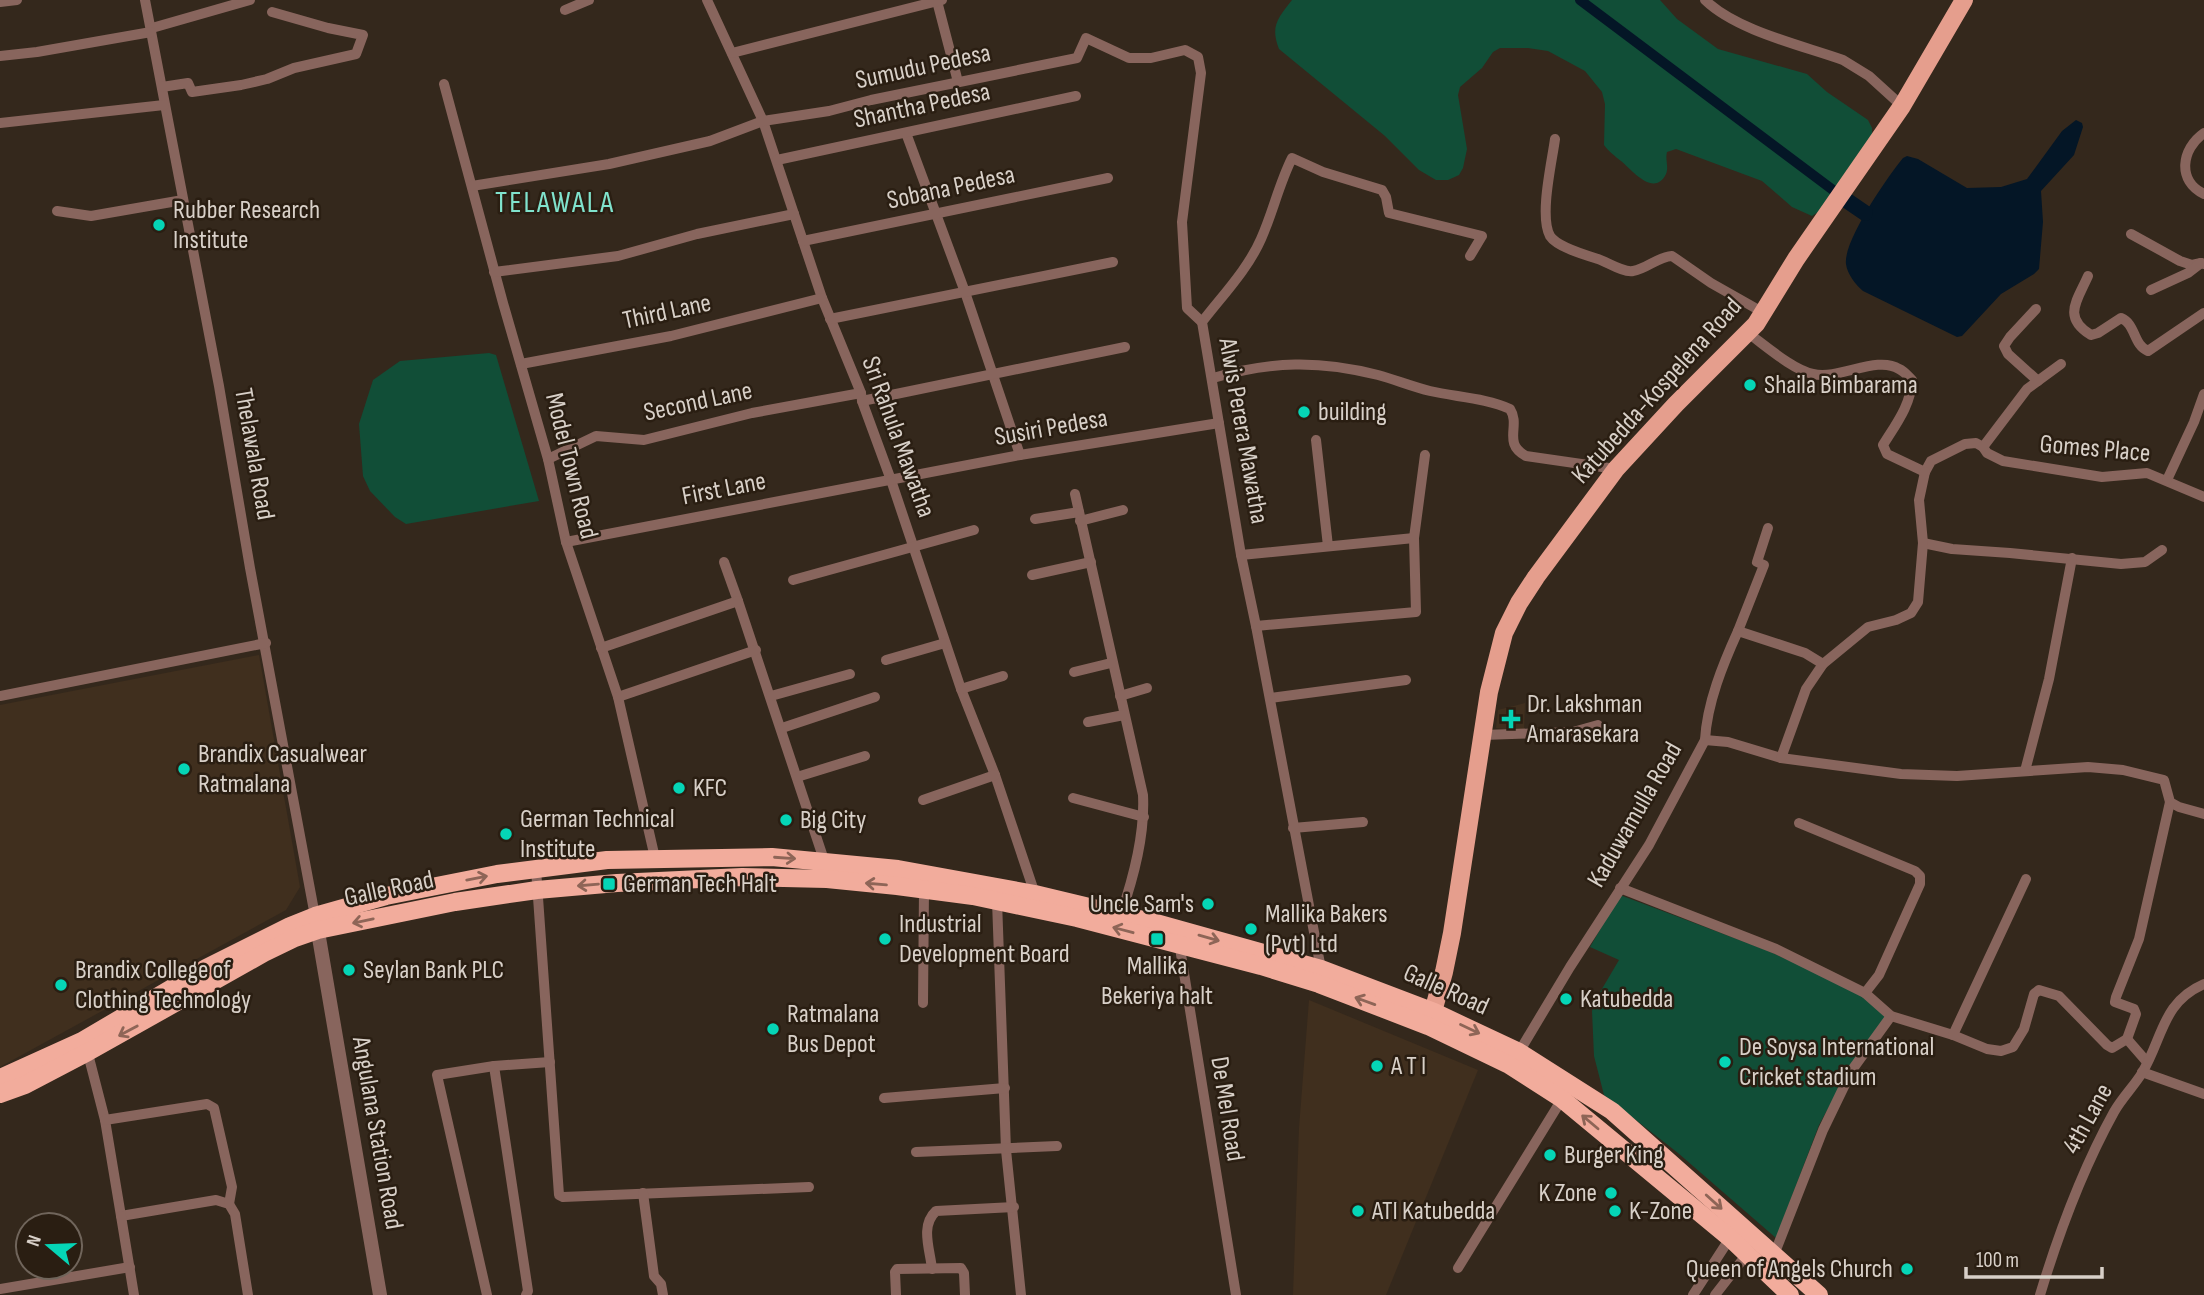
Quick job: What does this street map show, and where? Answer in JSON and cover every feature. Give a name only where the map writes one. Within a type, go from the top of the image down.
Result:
[{"type":"highway","name":"Galle Road","points":[[0,1094],[25,1085],[85,1047],[295,938],[317,923],[386,896],[497,874],[607,860],[772,857],[826,870]]},
{"type":"highway","name":"Galle Road","points":[[317,923],[537,890],[826,870],[898,869],[976,882],[1121,914],[1180,938],[1321,969],[1431,1019],[1518,1052],[1612,1111],[1741,1242],[1782,1293]]},
{"type":"highway","points":[[826,870],[1180,938],[1431,1019]]},
{"type":"highway","name":"Galle Road","points":[[1431,1019],[1562,1098],[1741,1242],[1774,1255],[1819,1295]]},
{"type":"highway","name":"Galle Road","points":[[0,1078],[85,1047]]},
{"type":"main road","name":"Katubedda-Kospelena Road","points":[[1431,1019],[1452,933],[1489,692],[1504,634],[1519,603],[1616,469],[1676,404],[1748,333],[1764,313],[1796,259],[1902,106],[1964,0]]},
{"type":"street","points":[[0,2],[17,0]]},
{"type":"street","name":"Thelawala Road","points":[[145,0],[317,923]]},
{"type":"street","points":[[0,56],[37,52],[151,30],[250,0]]},
{"type":"street","points":[[565,10],[589,0]]},
{"type":"street","name":"Sri Rahula Mawatha","points":[[707,0],[763,121],[822,299],[891,480],[945,643],[995,775],[1035,894]]},
{"type":"street","points":[[1705,0],[1727,17],[1747,27],[1843,60],[1869,76],[1902,106]]},
{"type":"street","points":[[732,53],[939,1],[958,82]]},
{"type":"street","points":[[162,87],[188,83],[192,92],[267,79],[294,68],[356,54],[363,35],[272,12]]},
{"type":"street","name":"Sumudu Pedesa","points":[[472,186],[609,164],[710,141],[763,121],[829,111],[1077,58],[1086,38],[1129,58],[1151,58],[1185,50],[1198,57],[1201,73],[1182,222],[1186,308],[1202,322]]},
{"type":"street","name":"Model Town Road","points":[[444,84],[548,459],[566,542],[618,697],[655,858]]},
{"type":"street","name":"Shantha Pedesa","points":[[777,160],[1076,96]]},
{"type":"street","points":[[0,123],[164,105]]},
{"type":"street","points":[[906,133],[965,292],[1020,455]]},
{"type":"street","points":[[2204,133],[2192,143],[2185,166],[2186,178],[2193,189],[2204,194]]},
{"type":"street","points":[[1555,139],[1546,219],[1550,236],[1557,242],[1573,251],[1631,272],[1652,265],[1662,257],[1672,256],[1710,283],[1764,313]]},
{"type":"street","name":"Alwis Perera Mawatha","points":[[1321,969],[1241,555],[1202,322],[1248,262],[1261,239],[1279,184],[1292,158],[1323,172],[1382,190],[1390,213],[1482,236],[1470,256]]},
{"type":"street","name":"Sobana Pedesa","points":[[803,241],[1108,178]]},
{"type":"street","points":[[57,211],[91,216],[183,200]]},
{"type":"street","points":[[494,272],[618,256],[697,234],[794,215]]},
{"type":"street","points":[[2131,234],[2180,261],[2192,265],[2203,264]]},
{"type":"street","points":[[830,319],[1113,262]]},
{"type":"street","points":[[2151,290],[2203,264]]},
{"type":"street","points":[[2088,276],[2072,311],[2079,324],[2091,335],[2121,318],[2130,323],[2141,346],[2148,351],[2204,313]]},
{"type":"street","name":"Third Lane","points":[[521,364],[671,336],[822,299]]},
{"type":"street","points":[[2036,309],[2004,346],[2008,354],[2038,381]]},
{"type":"street","points":[[1748,333],[1804,371],[1815,375],[1833,375],[1885,364],[1899,368],[1912,380],[1911,393],[1906,408],[1883,445],[1884,450],[1887,454],[1925,472]]},
{"type":"street","name":"Second Lane","points":[[548,459],[596,436],[644,440],[752,413],[992,375],[1125,347]]},
{"type":"street","points":[[1213,378],[1266,365],[1299,364],[1340,367],[1378,375],[1510,409],[1514,419],[1513,443],[1525,456],[1616,469]]},
{"type":"street","points":[[1781,758],[1806,689],[1823,664],[1868,628],[1911,614],[1918,602],[1923,543],[1919,500],[1925,472],[1931,461],[1965,444],[1976,443],[1983,447],[2027,389],[2061,364]]},
{"type":"street","points":[[2167,480],[2204,394]]},
{"type":"street","name":"Susiri Pedesa","points":[[891,480],[1020,455],[1219,423]]},
{"type":"street","points":[[1316,440],[1328,546]]},
{"type":"street","name":"Gomes Place","points":[[1983,447],[1987,453],[2003,461],[2102,477],[2147,473],[2204,497]]},
{"type":"street","points":[[1256,626],[1416,612],[1414,538],[1425,455]]},
{"type":"street","name":"First Lane","points":[[566,542],[891,480]]},
{"type":"street","points":[[1075,494],[1111,663],[1143,795],[1144,817],[1133,880],[1121,914]]},
{"type":"street","points":[[1035,519],[1079,517],[1123,510]]},
{"type":"street","name":"Kaduwamulla Road","points":[[1518,1052],[1649,845],[1705,740],[1706,724],[1726,659],[1763,565],[1758,562],[1768,528]]},
{"type":"street","points":[[793,580],[974,530]]},
{"type":"street","points":[[1241,555],[1414,538]]},
{"type":"street","points":[[1923,543],[1952,550],[2138,564],[2162,550]]},
{"type":"street","points":[[2025,772],[2049,679],[2072,558]]},
{"type":"street","points":[[724,562],[756,650],[826,870]]},
{"type":"street","points":[[1032,575],[1091,562]]},
{"type":"street","points":[[601,648],[738,601]]},
{"type":"street","points":[[1738,631],[1805,653],[1823,664]]},
{"type":"street","points":[[0,696],[266,643]]},
{"type":"street","points":[[886,660],[945,643]]},
{"type":"street","points":[[618,697],[756,650]]},
{"type":"street","points":[[1074,672],[1111,663]]},
{"type":"street","points":[[771,696],[849,674]]},
{"type":"street","points":[[961,689],[1003,677]]},
{"type":"street","points":[[1270,698],[1406,680]]},
{"type":"street","points":[[1120,696],[1147,688]]},
{"type":"street","points":[[782,729],[875,697]]},
{"type":"street","points":[[1088,722],[1124,715]]},
{"type":"street","points":[[1483,735],[1573,732],[1598,725]]},
{"type":"street","points":[[1620,888],[1776,949],[1866,993],[1891,1016],[1953,1035],[1987,1049],[2001,1051],[2013,1046],[2024,1029],[2034,994],[2039,990],[2059,996],[2112,1048],[2127,1039],[2136,1014],[2134,1009],[2115,1002],[2139,939],[2170,802],[2164,780],[2135,772],[2088,767],[1957,776],[1901,775],[1781,758],[1728,742],[1705,740]]},
{"type":"street","points":[[797,777],[865,756]]},
{"type":"street","points":[[923,800],[995,775]]},
{"type":"street","points":[[1073,798],[1144,817]]},
{"type":"street","points":[[2170,802],[2204,814]]},
{"type":"street","points":[[1293,828],[1363,822]]},
{"type":"street","points":[[1799,823],[1915,871],[1920,876],[1920,884],[1879,975],[1866,993]]},
{"type":"street","points":[[536,869],[559,1195],[563,1197],[809,1187]]},
{"type":"street","points":[[1953,1035],[2026,879]]},
{"type":"street","points":[[923,1003],[924,889]]},
{"type":"street","points":[[997,901],[1006,1150],[1021,1295]]},
{"type":"street","name":"Angulana Station Road","points":[[317,923],[380,1295]]},
{"type":"street","name":"De Mel Road","points":[[1180,938],[1236,1295]]},
{"type":"street","name":"4th Lane","points":[[2040,1295],[2059,1235],[2115,1109],[2145,1067],[2173,1005],[2204,984]]},
{"type":"street","points":[[1774,1255],[1823,1130],[1852,1070],[1891,1016]]},
{"type":"street","points":[[2127,1039],[2145,1067],[2204,1094]]},
{"type":"street","points":[[85,1047],[105,1120],[134,1295]]},
{"type":"street","points":[[487,1295],[437,1077],[439,1074],[494,1066],[550,1062]]},
{"type":"street","points":[[494,1066],[528,1292],[526,1295]]},
{"type":"street","points":[[884,1098],[1005,1088]]},
{"type":"street","points":[[1458,1268],[1562,1098]]},
{"type":"street","points":[[105,1120],[210,1105],[214,1108],[232,1187],[229,1204]]},
{"type":"street","points":[[916,1152],[1057,1146]]},
{"type":"street","points":[[643,1193],[654,1276],[662,1284],[663,1295]]},
{"type":"street","points":[[121,1216],[216,1200],[229,1204],[236,1214],[248,1295]]},
{"type":"street","points":[[932,1269],[926,1225],[936,1211],[1014,1207]]},
{"type":"street","points":[[1693,1295],[1741,1242]]},
{"type":"street","points":[[1715,1295],[1741,1242]]},
{"type":"street","points":[[0,1289],[26,1290],[130,1266]]},
{"type":"street","points":[[896,1295],[897,1269],[963,1270],[965,1295]]},
{"type":"shaded area","points":[[259,655],[300,887],[286,910],[0,1067],[0,705]]},
{"type":"shaded area","name":"Dr. Lakshman Amarasekara","points":[[1525,703],[1524,732],[1496,728],[1498,710]]},
{"type":"shaded area","name":"ATI Katubedda","points":[[1309,1000],[1478,1070],[1386,1295],[1293,1295],[1299,1128]]},
{"type":"green space","points":[[1292,0],[1660,0],[1677,19],[1718,49],[1807,74],[1827,92],[1868,120],[1872,134],[1818,212],[1812,216],[1792,207],[1762,181],[1676,149],[1667,152],[1667,171],[1661,181],[1649,183],[1604,145],[1605,104],[1602,92],[1585,71],[1548,51],[1500,48],[1460,87],[1458,95],[1467,149],[1463,168],[1459,175],[1448,180],[1436,180],[1419,170],[1385,136],[1279,49],[1275,28]]},
{"type":"green space","points":[[489,353],[496,355],[539,501],[406,524],[395,517],[370,491],[363,476],[359,424],[373,380],[400,361]]},
{"type":"green space","name":"De Soysa International Cricket stadium","points":[[1620,895],[1766,950],[1859,992],[1887,1016],[1850,1068],[1819,1125],[1776,1238],[1678,1153],[1604,1095],[1594,1056],[1592,1011],[1619,960],[1590,947]]},
{"type":"water","points":[[2076,120],[2082,123],[2083,127],[2074,155],[2041,191],[2043,222],[2039,269],[2001,294],[1962,336],[1957,337],[1863,291],[1852,279],[1846,264],[1852,240],[1878,193],[1903,158],[1907,156],[1918,159],[1967,188],[2001,187],[2027,179],[2062,131]]},
{"type":"waterway","points":[[1580,0],[1833,190]]},
{"type":"waterway","points":[[1846,200],[1865,213]]},
{"type":"place","name":"Rubber Research Institute","points":[[159,225]]},
{"type":"place","name":"Shaila Bimbarama","points":[[1750,385]]},
{"type":"place","name":"building","points":[[1304,412]]},
{"type":"place","name":"Dr. Lakshman Amarasekara","points":[[1511,719]]},
{"type":"place","name":"Brandix Casualwear Ratmalana","points":[[184,769]]},
{"type":"place","name":"KFC","points":[[679,788]]},
{"type":"place","name":"Big City","points":[[786,820]]},
{"type":"place","name":"German Technical Institute","points":[[506,834]]},
{"type":"place","name":"German Tech Halt","points":[[609,884]]},
{"type":"place","name":"Uncle Sam's","points":[[1208,904]]},
{"type":"place","name":"Mallika Bakers (Pvt) Ltd","points":[[1251,929]]},
{"type":"place","name":"Industrial Development Board","points":[[885,939]]},
{"type":"place","name":"Mallika Bekeriya halt","points":[[1157,939]]},
{"type":"place","name":"Seylan Bank PLC","points":[[349,970]]},
{"type":"place","name":"Brandix College of Clothing Technology","points":[[61,985]]},
{"type":"place","name":"Katubedda","points":[[1566,999]]},
{"type":"place","name":"Ratmalana Bus Depot","points":[[773,1029]]},
{"type":"place","name":"De Soysa International Cricket stadium","points":[[1725,1062]]},
{"type":"place","name":"A T I","points":[[1377,1066]]},
{"type":"place","name":"Burger King","points":[[1550,1155]]},
{"type":"place","name":"K Zone","points":[[1611,1193]]},
{"type":"place","name":"ATI Katubedda","points":[[1358,1211]]},
{"type":"place","name":"K-Zone","points":[[1615,1211]]},
{"type":"place","name":"Queen of Angels Church","points":[[1907,1269]]},
{"type":"district","name":"TELAWALA","points":[[555,203]]}]
